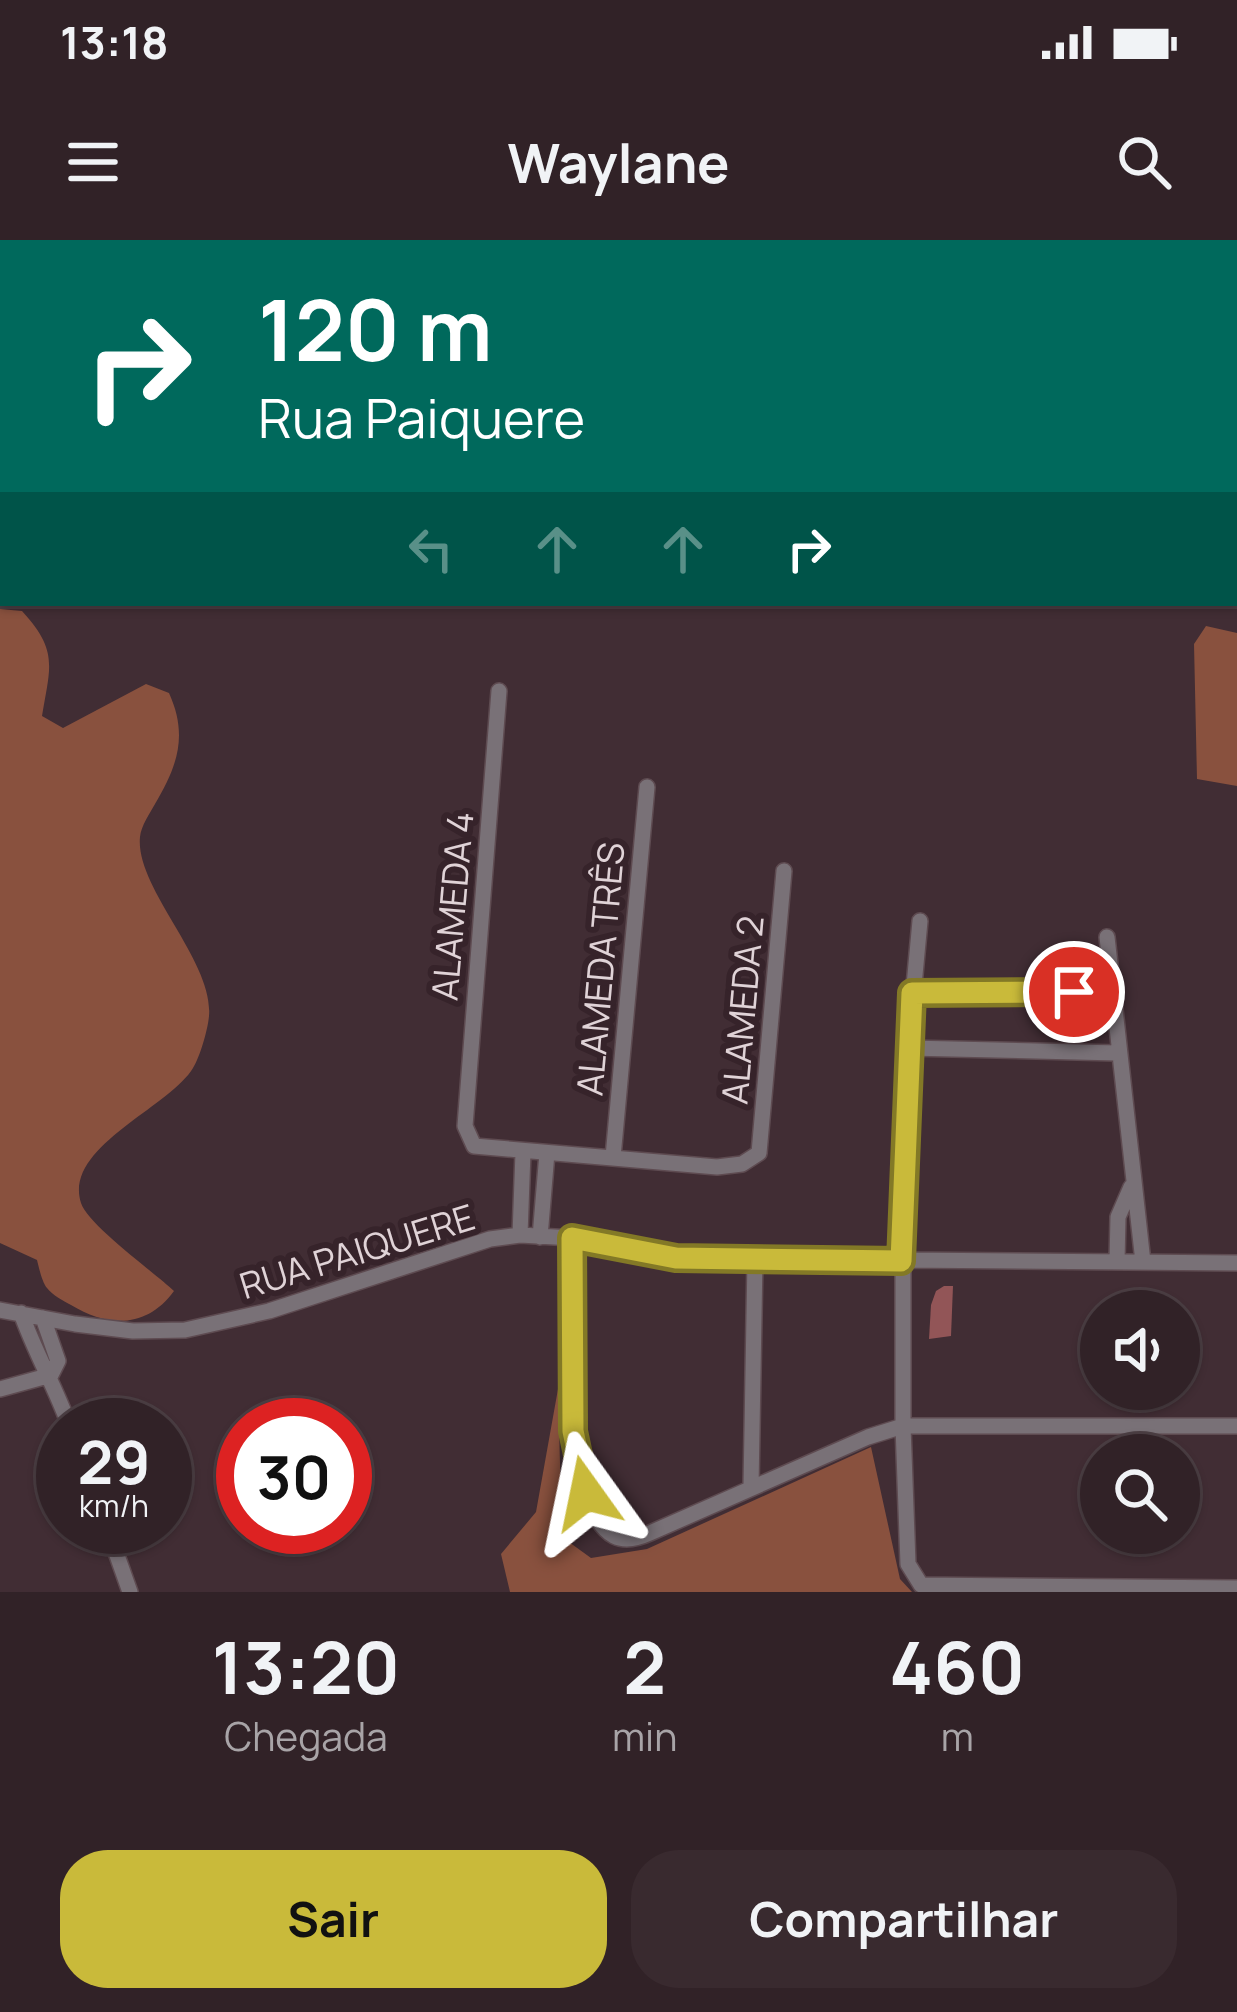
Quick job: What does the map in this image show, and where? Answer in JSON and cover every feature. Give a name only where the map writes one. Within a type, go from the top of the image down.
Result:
[{"type":"street","name":"ALAMEDA 4","points":[[499,691],[465,1126],[466,1136],[479,1149],[523,1152]]},
{"type":"street","name":"ALAMEDA TRÊS","points":[[613,1157],[646,787]]},
{"type":"street","name":"ALAMEDA 2","points":[[613,1157],[717,1167],[742,1164],[759,1153],[784,872]]},
{"type":"street","points":[[920,921],[909,1048],[902,1261],[908,1564],[921,1585],[931,1587],[1237,1588]]},
{"type":"street","points":[[1107,937],[1143,1262]]},
{"type":"street","points":[[912,993],[1114,992]]},
{"type":"street","points":[[909,1048],[1118,1053]]},
{"type":"street","points":[[520,1235],[523,1152],[613,1157]]},
{"type":"street","points":[[540,1237],[547,1153]]},
{"type":"street","points":[[1117,1261],[1118,1217],[1135,1178]]},
{"type":"street","name":"RUA PAIQUERE","points":[[0,1310],[133,1331],[220,1325],[490,1239],[520,1235],[572,1238],[676,1258],[1237,1263]]},
{"type":"street","points":[[572,1238],[575,1443],[590,1508],[605,1528],[626,1539],[903,1426],[1237,1426]]},
{"type":"street","points":[[751,1487],[755,1259]]},
{"type":"street","points":[[21,1313],[40,1368],[50,1375],[59,1398]]},
{"type":"street","points":[[0,1389],[50,1375],[58,1361],[43,1318]]},
{"type":"street","points":[[116,1554],[130,1592]]},
{"type":"shaded area","points":[[0,609],[22,611],[47,649],[49,672],[42,716],[63,728],[146,684],[169,693],[178,723],[175,763],[140,837],[149,879],[200,972],[207,995],[207,1028],[193,1068],[181,1083],[102,1146],[80,1183],[81,1203],[96,1224],[174,1291],[140,1318],[113,1320],[85,1313],[52,1293],[37,1260],[0,1243]]},
{"type":"shaded area","points":[[1206,626],[1237,633],[1237,786],[1197,779],[1194,644]]},
{"type":"shaded area","points":[[558,1389],[562,1537],[591,1558],[647,1549],[871,1447],[900,1579],[912,1592],[510,1592],[501,1554],[536,1512]]},
{"type":"building","points":[[953,1286],[951,1336],[929,1339],[931,1305],[936,1291]]},
{"type":"route","points":[[586,1493],[573,1431],[572,1238],[676,1258],[901,1261],[912,993],[1074,992]]}]
